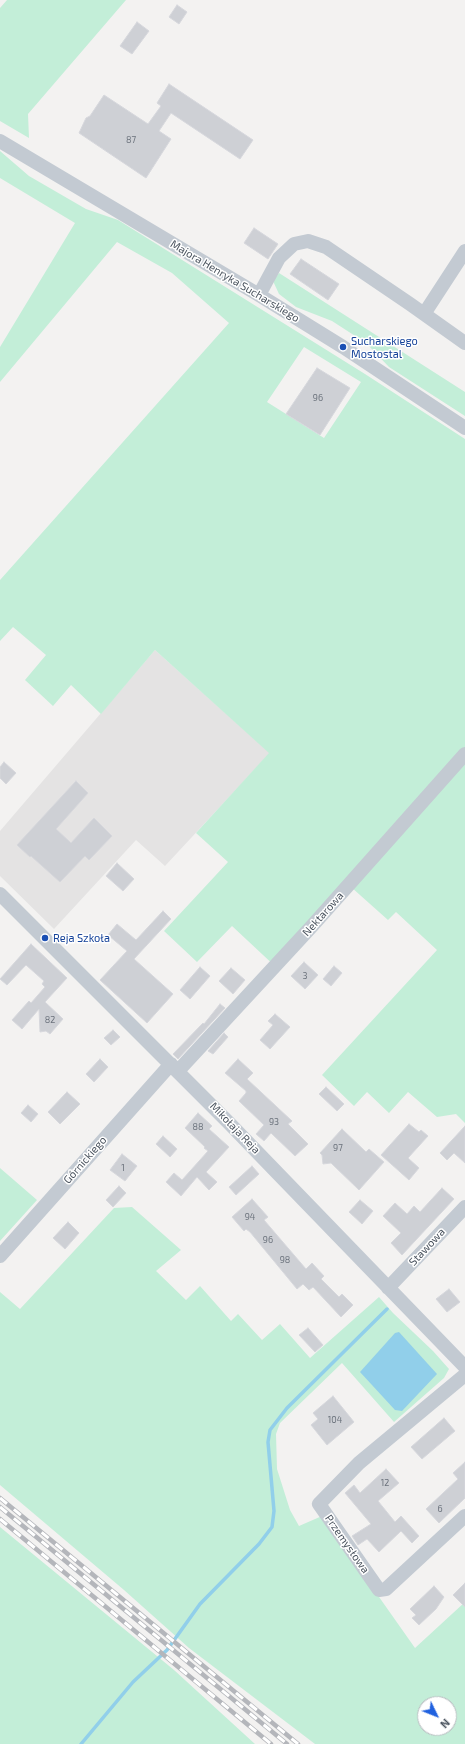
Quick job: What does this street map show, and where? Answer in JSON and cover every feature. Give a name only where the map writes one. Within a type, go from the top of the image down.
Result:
[{"type":"street","name":"Majora Henryka Sucharskiego","points":[[0,141],[259,295],[343,347],[465,428]]},
{"type":"street","points":[[259,295],[279,258],[294,244],[308,241],[326,247],[465,343]]},
{"type":"street","points":[[424,314],[465,251]]},
{"type":"street","name":"Nektarowa","points":[[175,1068],[312,926],[465,754]]},
{"type":"street","name":"Mikołaja Reja","points":[[0,894],[175,1068],[465,1367]]},
{"type":"street","name":"Górnickiego","points":[[0,1256],[175,1068]]},
{"type":"street","name":"Stawowa","points":[[388,1288],[465,1207]]},
{"type":"street","name":"Przemysłowa","points":[[465,1375],[359,1463],[320,1504],[379,1590],[386,1589],[465,1516]]},
{"type":"shaded area","points":[[155,650],[270,753],[165,866],[136,840],[54,929],[0,876],[0,831]]},
{"type":"green space","points":[[7,0],[126,0],[28,114],[29,138],[0,121],[0,8]]},
{"type":"green space","points":[[0,151],[29,176],[86,209],[118,220],[365,374],[465,439],[465,1123],[456,1114],[437,1117],[408,1092],[389,1113],[367,1092],[354,1106],[322,1075],[437,950],[396,912],[388,920],[351,887],[278,969],[232,926],[197,962],[164,931],[228,862],[196,833],[269,753],[155,650],[101,714],[71,685],[53,706],[25,680],[46,655],[13,627],[0,641],[0,580],[229,323],[172,273],[117,242],[0,382],[0,347],[75,223],[0,178]],"holes":[[[304,347],[361,382],[324,438],[267,402]]]},
{"type":"green space","points":[[279,273],[465,392],[465,416],[389,367],[366,343],[332,321],[296,307],[279,294],[273,281]]},
{"type":"green space","points":[[0,1168],[37,1200],[0,1241]]},
{"type":"green space","points":[[132,1207],[181,1250],[156,1271],[186,1300],[200,1286],[231,1321],[238,1314],[262,1340],[280,1324],[310,1358],[379,1297],[449,1369],[444,1378],[394,1422],[342,1363],[280,1423],[276,1434],[277,1469],[290,1510],[299,1526],[322,1516],[415,1648],[465,1602],[465,1744],[315,1744],[189,1648],[124,1590],[0,1485],[0,1292],[20,1309],[114,1208]]},
{"type":"green space","points":[[0,1527],[174,1670],[255,1744],[0,1744]]},
{"type":"water","points":[[399,1332],[437,1374],[402,1411],[395,1410],[360,1372],[395,1333]]},
{"type":"building","points":[[177,5],[187,12],[179,24],[169,17]]},
{"type":"building","points":[[137,22],[149,31],[132,54],[120,46]]},
{"type":"building","points":[[169,84],[253,140],[240,159],[171,113],[159,131],[171,139],[146,178],[79,133],[86,118],[90,116],[104,95],[148,124],[161,106],[157,103]]},
{"type":"building","points":[[254,228],[278,244],[268,259],[244,243]]},
{"type":"building","points":[[301,259],[339,284],[328,300],[290,274]]},
{"type":"building","points":[[317,368],[350,388],[320,435],[286,414]]},
{"type":"building","points":[[4,762],[16,773],[6,784],[0,778],[0,767]]},
{"type":"building","points":[[76,781],[88,793],[56,829],[71,843],[94,818],[112,836],[89,860],[85,856],[60,882],[17,845]]},
{"type":"building","points":[[117,863],[134,879],[123,891],[106,876]]},
{"type":"building","points":[[163,911],[171,919],[134,959],[173,994],[147,1023],[100,980],[127,951],[108,935],[117,924],[136,940]]},
{"type":"building","points":[[31,944],[67,978],[45,1002],[63,1019],[50,1034],[46,1031],[40,1032],[39,1009],[22,1029],[12,1020],[29,1001],[31,1003],[45,987],[42,984],[44,981],[26,965],[7,985],[0,979]]},
{"type":"building","points":[[304,962],[318,975],[305,989],[291,976]]},
{"type":"building","points":[[334,966],[342,973],[331,986],[323,979]]},
{"type":"building","points":[[200,967],[210,976],[190,999],[180,990]]},
{"type":"building","points":[[231,968],[245,980],[233,994],[219,981]]},
{"type":"building","points":[[220,1004],[225,1008],[178,1059],[173,1054],[203,1023],[204,1024]]},
{"type":"building","points":[[275,1014],[290,1027],[270,1049],[260,1040],[273,1025],[268,1021]]},
{"type":"building","points":[[113,1030],[120,1037],[111,1045],[104,1038]]},
{"type":"building","points":[[224,1033],[228,1037],[213,1054],[208,1051]]},
{"type":"building","points":[[100,1059],[108,1067],[94,1082],[86,1074]]},
{"type":"building","points":[[238,1059],[253,1073],[247,1079],[292,1121],[288,1124],[308,1144],[295,1156],[271,1133],[264,1141],[256,1134],[264,1125],[239,1101],[246,1091],[225,1073]]},
{"type":"building","points":[[326,1087],[344,1104],[337,1111],[319,1094]]},
{"type":"building","points":[[67,1092],[80,1104],[60,1124],[48,1112]]},
{"type":"building","points":[[28,1105],[38,1114],[31,1122],[21,1113]]},
{"type":"building","points":[[198,1113],[212,1126],[209,1129],[229,1147],[206,1172],[217,1182],[209,1190],[197,1177],[181,1196],[166,1182],[174,1173],[182,1180],[208,1151],[185,1128]]},
{"type":"building","points":[[409,1124],[419,1132],[421,1130],[428,1136],[408,1158],[419,1168],[409,1180],[381,1155]]},
{"type":"building","points":[[465,1126],[465,1163],[454,1153],[447,1160],[440,1153]]},
{"type":"building","points":[[342,1129],[366,1152],[369,1149],[384,1162],[359,1190],[331,1163],[323,1164],[322,1155],[320,1153]]},
{"type":"building","points":[[163,1136],[177,1149],[170,1157],[156,1144]]},
{"type":"building","points":[[122,1154],[137,1166],[125,1181],[110,1170]]},
{"type":"building","points":[[252,1166],[259,1174],[236,1195],[229,1187]]},
{"type":"building","points":[[119,1186],[126,1193],[113,1207],[106,1200]]},
{"type":"building","points":[[442,1188],[454,1199],[402,1255],[391,1243],[401,1233],[383,1216],[395,1203],[407,1214],[414,1206],[420,1212]]},
{"type":"building","points":[[252,1199],[268,1217],[264,1220],[306,1269],[312,1263],[324,1276],[321,1279],[339,1297],[342,1294],[353,1305],[341,1317],[313,1287],[309,1290],[303,1284],[297,1289],[250,1232],[246,1229],[244,1231],[232,1217]]},
{"type":"building","points":[[360,1200],[373,1211],[362,1224],[349,1212]]},
{"type":"building","points":[[68,1222],[79,1233],[65,1249],[53,1238]]},
{"type":"building","points":[[449,1289],[460,1302],[447,1312],[436,1299]]},
{"type":"building","points":[[308,1328],[323,1345],[315,1352],[299,1335]]},
{"type":"building","points":[[333,1396],[354,1422],[327,1445],[311,1425],[318,1419],[313,1413]]},
{"type":"building","points":[[444,1418],[455,1431],[422,1459],[411,1447]]},
{"type":"building","points":[[465,1462],[465,1498],[439,1523],[426,1509],[458,1479],[453,1473]]},
{"type":"building","points":[[386,1469],[399,1483],[378,1501],[395,1522],[401,1516],[419,1536],[412,1543],[401,1531],[379,1552],[367,1539],[358,1545],[352,1536],[371,1524],[345,1493],[354,1485],[360,1493]]},
{"type":"building","points":[[465,1583],[465,1607],[453,1595]]},
{"type":"building","points":[[434,1586],[444,1597],[436,1609],[419,1625],[412,1618],[416,1615],[410,1609]]},
{"type":"waterway","points":[[81,1744],[133,1682],[167,1650],[200,1604],[259,1544],[272,1527],[274,1511],[268,1442],[270,1430],[287,1408],[387,1309]]},
{"type":"railway","points":[[0,1498],[298,1744]]},
{"type":"railway","points":[[0,1507],[287,1744]]},
{"type":"railway","points":[[0,1519],[271,1744]]},
{"type":"place","name":"Sucharskiego Mostostal","points":[[343,347]]},
{"type":"place","name":"Reja Szkoła","points":[[45,938]]}]
